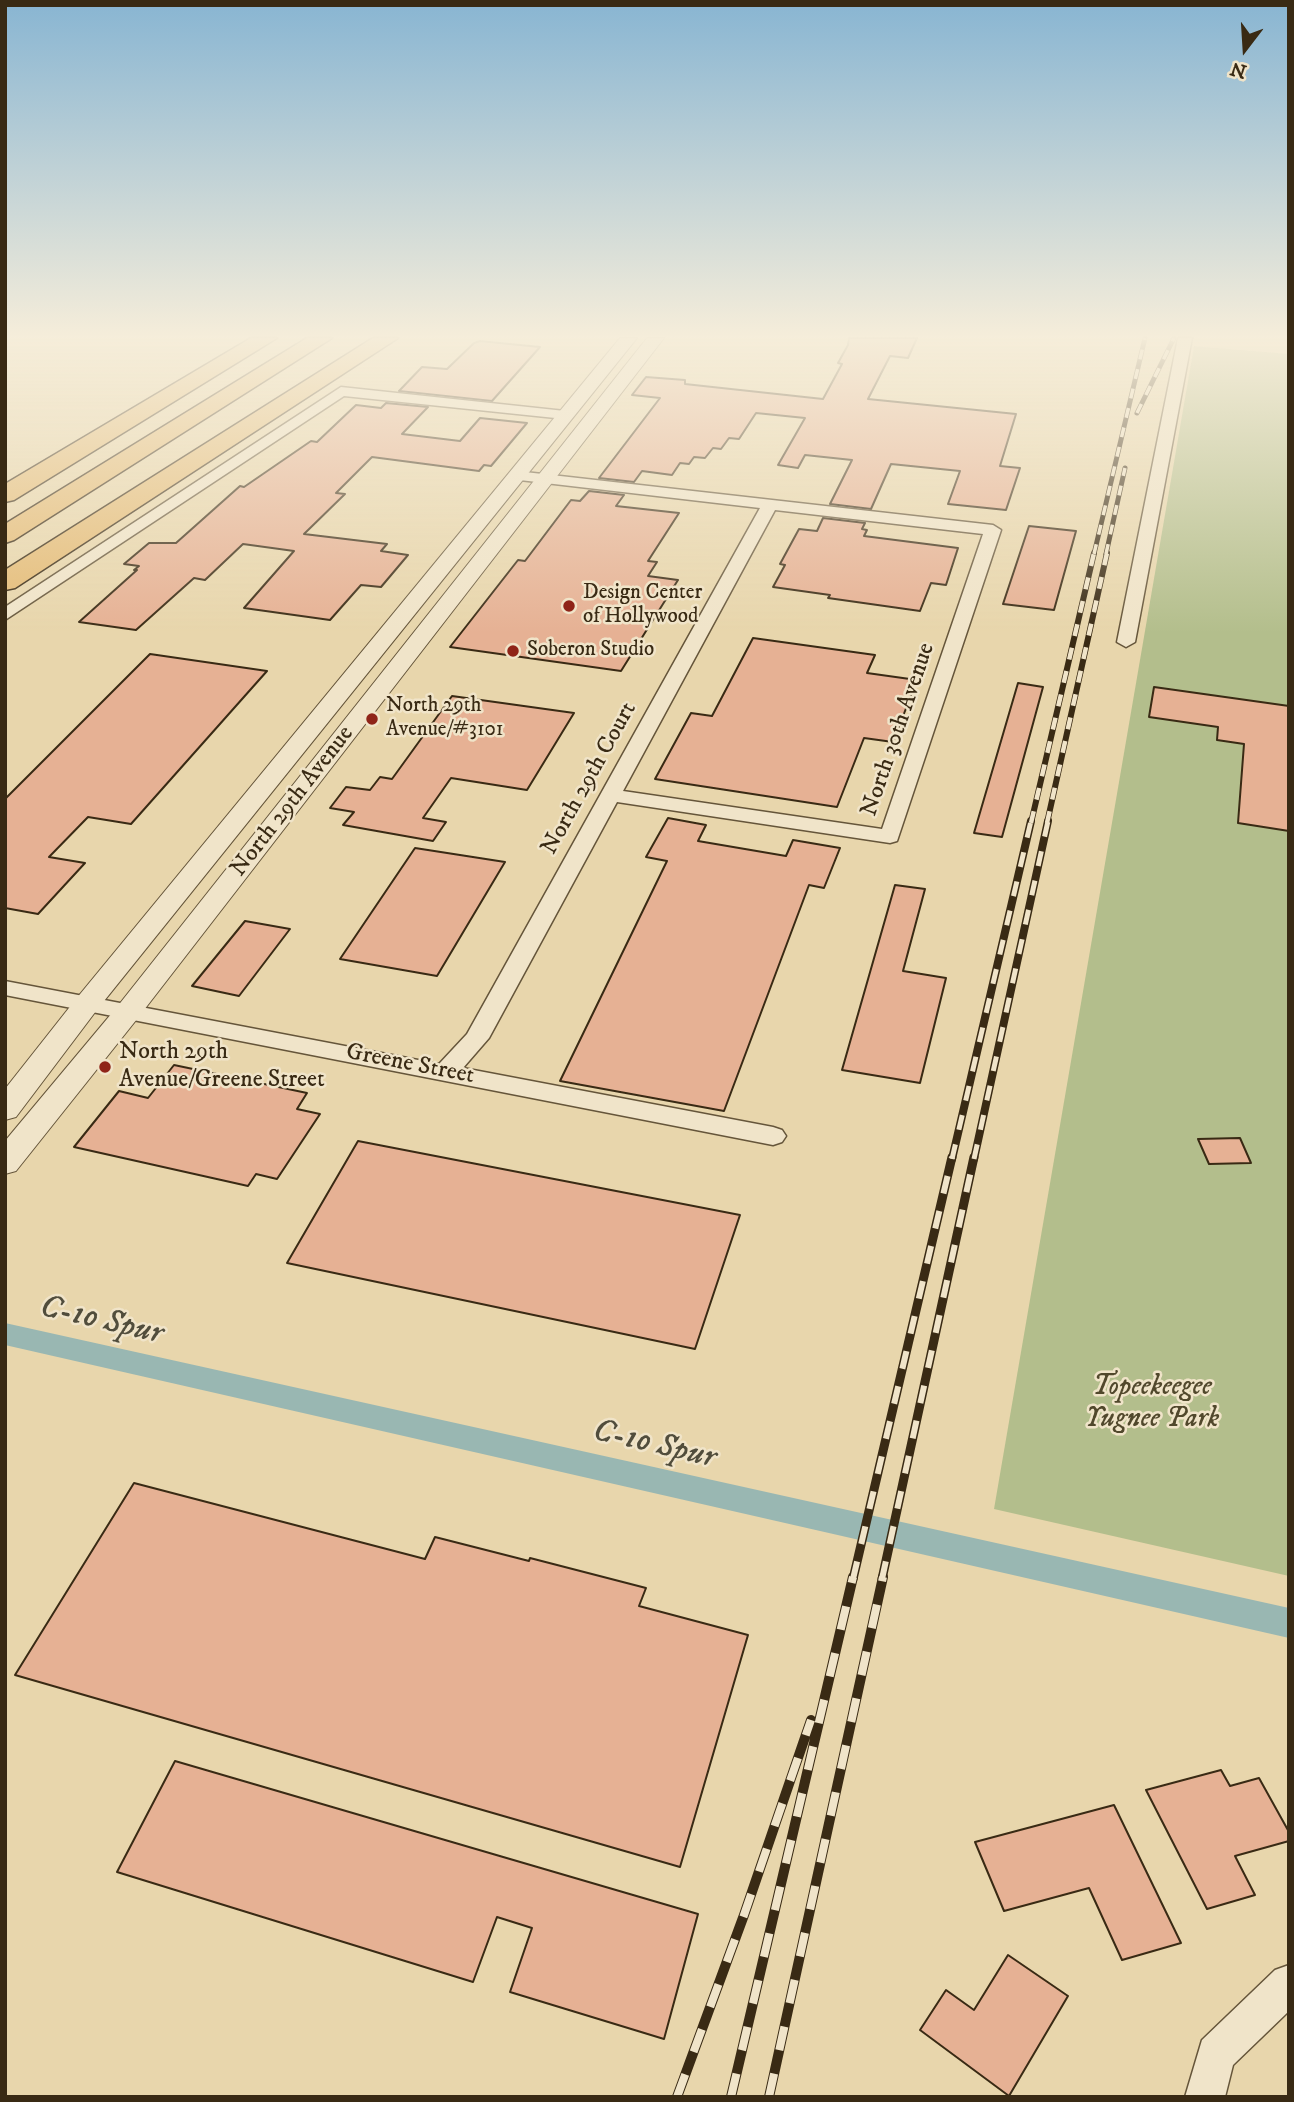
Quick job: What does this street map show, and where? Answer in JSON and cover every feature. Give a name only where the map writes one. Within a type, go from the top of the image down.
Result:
[{"type":"highway","points":[[5,474],[68,436]]},
{"type":"highway","points":[[5,495],[103,436]]},
{"type":"highway","points":[[5,512],[132,436]]},
{"type":"highway","points":[[5,535],[164,436]]},
{"type":"highway","points":[[5,552],[189,436]]},
{"type":"highway","points":[[5,582],[234,436]]},
{"type":"street","points":[[5,615],[273,436]]},
{"type":"street","name":"North 29th Avenue","points":[[5,1110],[86,1005],[548,436]]},
{"type":"street","name":"North 29th Avenue","points":[[5,1163],[127,1013],[579,436]]},
{"type":"street","points":[[1126,642],[1166,436]]},
{"type":"street","points":[[516,476],[769,506]]},
{"type":"street","name":"North 30th Avenue","points":[[610,796],[890,837],[993,530],[769,506]]},
{"type":"street","name":"North 29th Court","points":[[446,1072],[477,1038],[769,506]]},
{"type":"street","name":"Greene Street","points":[[5,988],[773,1136]]},
{"type":"street","points":[[1205,2097],[1216,2054],[1289,1984]]},
{"type":"green space","name":"Topeekeegee Yugnee Park","points":[[1179,436],[1289,436],[1289,1576],[994,1509]]},
{"type":"building","points":[[323,436],[419,436],[460,441],[464,436],[516,436],[491,466],[484,465],[479,471],[372,457],[336,493],[345,494],[304,534],[387,544],[381,551],[408,555],[381,587],[361,585],[330,620],[244,608],[294,551],[243,544],[205,580],[194,578],[136,630],[79,622],[137,570],[134,570],[139,566],[124,564],[149,543],[176,543],[240,486],[244,487],[311,441],[317,442]]},
{"type":"building","points":[[631,436],[741,436],[739,439],[729,438],[721,449],[713,448],[705,458],[694,457],[689,464],[680,463],[672,475],[642,471],[634,482],[599,478]]},
{"type":"building","points":[[795,436],[1009,436],[1000,466],[1020,468],[1006,510],[948,504],[960,471],[891,464],[871,509],[830,504],[852,460],[805,455],[798,468],[778,465]]},
{"type":"building","points":[[589,491],[624,495],[616,506],[679,513],[648,561],[657,562],[648,576],[678,580],[621,671],[450,647],[518,560],[525,561],[571,500],[580,501]]},
{"type":"building","points":[[823,518],[865,523],[862,529],[867,530],[864,536],[958,548],[946,585],[931,583],[920,611],[773,587],[785,565],[780,564],[799,529],[817,531]]},
{"type":"building","points":[[1029,526],[1076,531],[1054,610],[1003,604]]},
{"type":"building","points":[[753,638],[875,655],[867,673],[917,680],[893,742],[864,738],[837,807],[655,779],[691,713],[712,716]]},
{"type":"building","points":[[150,654],[267,671],[131,824],[88,817],[49,857],[85,863],[38,914],[5,908],[5,799]]},
{"type":"building","points":[[1018,683],[1043,687],[1002,837],[974,833]]},
{"type":"building","points":[[1154,687],[1289,706],[1289,831],[1238,823],[1244,744],[1217,740],[1218,727],[1149,717]]},
{"type":"building","points":[[452,696],[574,713],[527,790],[451,778],[423,818],[446,822],[433,841],[343,825],[354,812],[330,808],[346,787],[370,790],[380,777],[392,779]]},
{"type":"building","points":[[668,818],[706,825],[698,841],[786,856],[793,840],[840,848],[824,888],[809,885],[724,1111],[560,1081],[667,861],[646,857]]},
{"type":"building","points":[[415,848],[505,862],[437,976],[340,959]]},
{"type":"building","points":[[895,885],[925,889],[903,971],[946,978],[920,1083],[842,1070]]},
{"type":"building","points":[[245,921],[290,929],[239,996],[192,986]]},
{"type":"building","points":[[174,1065],[307,1093],[297,1109],[320,1114],[277,1179],[256,1174],[248,1186],[74,1147],[119,1091],[148,1098]]},
{"type":"building","points":[[1240,1138],[1251,1163],[1209,1164],[1198,1139]]},
{"type":"building","points":[[358,1141],[740,1215],[695,1349],[287,1263]]},
{"type":"building","points":[[134,1483],[425,1559],[435,1537],[529,1561],[530,1558],[646,1588],[639,1606],[748,1635],[680,1867],[15,1675]]},
{"type":"building","points":[[175,1761],[698,1914],[664,2039],[510,1992],[532,1928],[497,1917],[473,1982],[117,1872]]},
{"type":"building","points":[[1221,1770],[1230,1786],[1259,1778],[1289,1832],[1289,1841],[1235,1856],[1255,1895],[1207,1909],[1146,1790]]},
{"type":"building","points":[[1114,1805],[1181,1943],[1122,1960],[1089,1888],[1004,1911],[975,1842]]},
{"type":"building","points":[[1008,1955],[1068,1996],[1009,2096],[920,2030],[946,1990],[974,2010]]},
{"type":"waterway","name":"C-10 Spur","points":[[5,1334],[1289,1623]]},
{"type":"railway","points":[[1094,554],[1122,436]]},
{"type":"railway","points":[[1106,554],[1125,468]]},
{"type":"railway","points":[[1031,823],[1094,553]]},
{"type":"railway","points":[[1047,823],[1107,553]]},
{"type":"railway","points":[[952,1159],[1031,821]]},
{"type":"railway","points":[[974,1159],[1048,821]]},
{"type":"railway","points":[[853,1579],[952,1157]]},
{"type":"railway","points":[[882,1579],[974,1157]]},
{"type":"railway","points":[[731,2097],[853,1577]]},
{"type":"railway","points":[[769,2097],[883,1577]]},
{"type":"railway","points":[[677,2097],[744,1915],[811,1720]]},
{"type":"place","name":"Design Center of Hollywood","points":[[569,606]]},
{"type":"place","name":"Soberon Studio","points":[[513,651]]},
{"type":"place","name":"North 29th Avenue/#3101","points":[[372,719]]},
{"type":"place","name":"North 29th Avenue/Greene Street","points":[[105,1067]]}]
